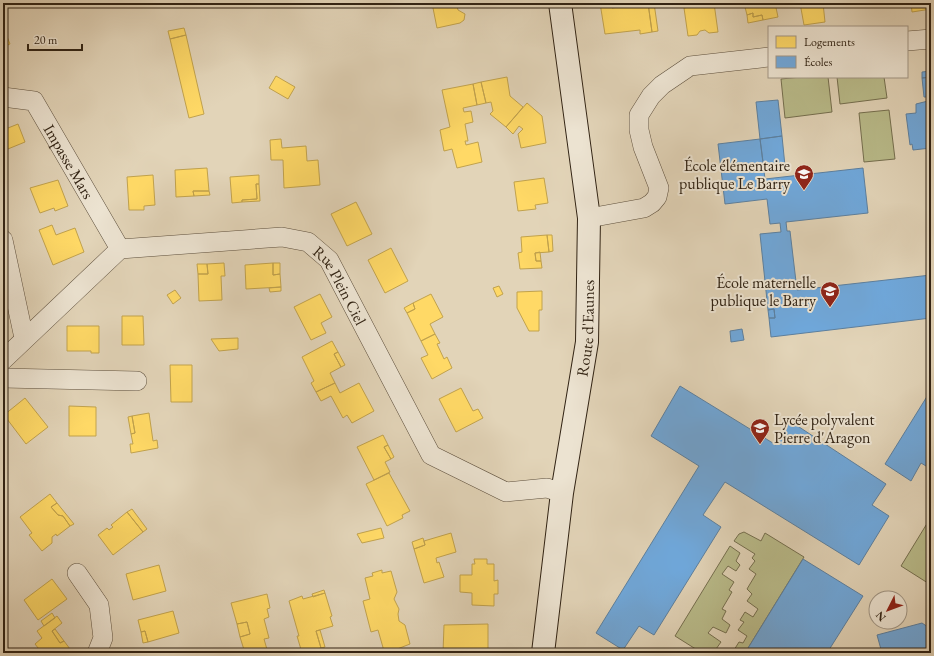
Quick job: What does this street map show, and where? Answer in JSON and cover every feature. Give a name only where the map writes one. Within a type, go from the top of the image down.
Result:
[{"type":"main road","name":"Route d'Eaunes","points":[[543,653],[562,493],[587,342],[589,218],[560,3]]},
{"type":"street","points":[[908,42],[931,39]]},
{"type":"street","points":[[589,218],[634,211],[652,203],[657,197],[659,188],[643,148],[639,130],[639,115],[650,96],[662,85],[690,66],[768,57]]},
{"type":"street","name":"Impasse Mars","points":[[3,97],[34,101],[120,249]]},
{"type":"street","name":"Rue Plein Ciel","points":[[120,249],[282,237],[308,242],[329,260],[431,455],[506,492],[547,488],[562,493]]},
{"type":"street","points":[[3,240],[24,338]]},
{"type":"street","points":[[3,360],[24,338],[120,249]]},
{"type":"street","points":[[3,378],[137,381]]},
{"type":"street","points":[[77,573],[99,605],[103,638],[97,653]]},
{"type":"green space","points":[[828,78],[832,112],[785,118],[781,79]]},
{"type":"green space","points":[[837,78],[884,78],[887,98],[840,104]]},
{"type":"green space","points":[[889,110],[895,159],[864,162],[859,113]]},
{"type":"green space","points":[[931,517],[931,585],[901,566]]},
{"type":"green space","points":[[744,532],[761,541],[765,533],[804,557],[745,653],[740,653],[734,650],[739,642],[743,643],[747,636],[738,630],[744,622],[740,620],[745,612],[753,617],[758,609],[747,601],[752,594],[747,589],[756,574],[749,569],[755,561],[752,558],[755,554],[734,541],[739,534]]},
{"type":"green space","points":[[730,546],[740,553],[736,561],[740,565],[736,571],[728,566],[722,574],[734,582],[729,590],[732,592],[722,609],[726,611],[722,619],[730,625],[726,633],[713,627],[708,633],[721,642],[716,649],[720,651],[719,653],[702,653],[675,636]]},
{"type":"building: Logements","points":[[432,3],[456,3],[458,10],[465,14],[464,20],[460,23],[437,28]]},
{"type":"building: Logements","points":[[600,3],[611,3],[612,8],[630,5],[629,3],[648,3],[652,32],[640,34],[640,30],[605,34]]},
{"type":"building: Logements","points":[[648,3],[654,3],[658,31],[652,32]]},
{"type":"building: Logements","points":[[689,3],[714,3],[718,32],[709,33],[705,30],[700,31],[697,35],[688,36],[684,8],[689,7]]},
{"type":"building: Logements","points":[[744,3],[775,3],[778,17],[763,20],[762,15],[753,17],[753,13],[747,15]]},
{"type":"building: Logements","points":[[800,3],[823,3],[825,22],[804,25]]},
{"type":"building: Logements","points":[[911,3],[931,3],[931,9],[912,12]]},
{"type":"building: Logements","points":[[753,13],[753,17],[762,15],[763,20],[748,23],[747,15]]},
{"type":"building: Logements","points":[[184,28],[186,35],[170,39],[168,31]]},
{"type":"building: Logements","points":[[4,29],[10,44],[3,47],[3,30]]},
{"type":"building: Logements","points":[[186,35],[204,114],[189,118],[170,39]]},
{"type":"building: Logements","points":[[276,76],[295,87],[288,99],[269,88]]},
{"type":"building: Logements","points":[[507,77],[510,96],[523,107],[506,127],[490,114],[493,111],[491,102],[486,103],[481,82]]},
{"type":"building: Logements","points":[[481,82],[486,103],[477,105],[473,84]]},
{"type":"building: Logements","points":[[473,84],[477,105],[463,108],[464,112],[471,111],[473,122],[465,124],[468,141],[465,141],[466,145],[478,142],[482,162],[457,168],[452,149],[444,151],[440,130],[450,127],[442,90]]},
{"type":"building: Logements","points":[[527,103],[542,116],[546,143],[521,148],[518,134],[523,129],[519,126],[513,134],[506,127]]},
{"type":"building: Logements","points":[[18,124],[25,142],[3,151],[3,130]]},
{"type":"building: Logements","points":[[281,139],[282,148],[306,146],[307,161],[318,160],[320,185],[284,188],[283,160],[271,160],[270,140]]},
{"type":"building: Logements","points":[[207,168],[209,191],[193,191],[194,196],[176,197],[175,170]]},
{"type":"building: Logements","points":[[153,175],[155,205],[144,206],[144,210],[129,210],[127,177]]},
{"type":"building: Logements","points":[[259,175],[259,184],[256,184],[257,199],[242,200],[242,202],[232,203],[230,177]]},
{"type":"building: Logements","points":[[544,178],[548,203],[535,205],[536,209],[518,211],[514,182]]},
{"type":"building: Logements","points":[[58,180],[68,206],[55,211],[54,208],[40,213],[30,188]]},
{"type":"building: Logements","points":[[256,184],[259,184],[260,201],[242,202],[242,200],[257,199]]},
{"type":"building: Logements","points":[[193,191],[209,191],[210,195],[194,196]]},
{"type":"building: Logements","points":[[356,202],[372,234],[347,246],[331,214]]},
{"type":"building: Logements","points":[[52,225],[56,235],[75,228],[84,252],[53,265],[39,230]]},
{"type":"building: Logements","points":[[547,235],[549,252],[535,253],[536,261],[541,261],[542,268],[520,269],[518,253],[522,252],[521,237]]},
{"type":"building: Logements","points":[[547,235],[552,235],[553,251],[549,252]]},
{"type":"building: Logements","points":[[391,248],[408,281],[385,293],[368,260]]},
{"type":"building: Logements","points":[[540,252],[541,261],[536,261],[535,253]]},
{"type":"building: Logements","points":[[224,263],[225,276],[221,276],[222,300],[199,301],[198,274],[208,274],[207,264]]},
{"type":"building: Logements","points":[[273,263],[273,275],[280,274],[281,287],[246,289],[245,265]]},
{"type":"building: Logements","points":[[273,263],[280,263],[280,274],[273,275]]},
{"type":"building: Logements","points":[[197,264],[207,264],[208,274],[198,274]]},
{"type":"building: Logements","points":[[499,286],[503,294],[497,297],[493,288]]},
{"type":"building: Logements","points":[[281,287],[281,291],[270,292],[269,288]]},
{"type":"building: Logements","points":[[175,290],[181,298],[173,304],[167,295]]},
{"type":"building: Logements","points":[[542,291],[542,310],[539,310],[539,331],[529,331],[517,308],[517,292]]},
{"type":"building: Logements","points":[[320,294],[332,317],[321,323],[326,333],[311,340],[294,307]]},
{"type":"building: Logements","points":[[431,294],[443,317],[430,324],[435,334],[421,341],[407,313],[415,309],[413,303]]},
{"type":"building: Logements","points":[[413,303],[415,309],[407,313],[404,308]]},
{"type":"building: Logements","points":[[122,316],[143,316],[144,345],[122,345]]},
{"type":"building: Logements","points":[[67,326],[99,326],[99,353],[91,353],[91,351],[67,351]]},
{"type":"building: Logements","points":[[435,334],[440,343],[437,344],[444,359],[447,357],[452,368],[432,379],[421,358],[428,355],[421,341]]},
{"type":"building: Logements","points":[[238,338],[238,349],[219,351],[211,339]]},
{"type":"building: Logements","points":[[332,341],[338,352],[334,354],[341,367],[330,373],[335,383],[316,392],[311,383],[314,381],[302,357]]},
{"type":"building: Logements","points":[[338,352],[345,365],[341,367],[334,354]]},
{"type":"building: Logements","points":[[170,365],[192,365],[192,402],[171,402]]},
{"type":"building: Logements","points":[[335,383],[340,393],[359,383],[374,411],[352,423],[347,415],[343,418],[331,396],[321,401],[316,392]]},
{"type":"building: Logements","points":[[461,388],[473,411],[478,409],[483,418],[456,432],[439,399]]},
{"type":"building: Logements","points":[[25,398],[48,427],[26,444],[4,415]]},
{"type":"building: Logements","points":[[69,406],[96,407],[96,436],[69,436]]},
{"type":"building: Logements","points":[[149,413],[153,441],[157,440],[158,448],[131,453],[130,444],[133,444],[131,434],[135,433],[132,416]]},
{"type":"building: Logements","points":[[132,416],[135,433],[131,434],[128,417]]},
{"type":"building: Logements","points":[[383,435],[388,445],[384,447],[391,459],[385,462],[390,472],[374,480],[357,447]]},
{"type":"building: Logements","points":[[388,445],[394,457],[391,459],[384,447]]},
{"type":"building: Logements","points":[[389,473],[410,511],[402,515],[403,518],[387,526],[366,484]]},
{"type":"building: Logements","points":[[50,494],[57,503],[51,507],[58,515],[63,516],[70,526],[57,536],[56,534],[52,537],[52,543],[42,551],[29,535],[32,533],[20,517]]},
{"type":"building: Logements","points":[[57,503],[74,524],[70,526],[63,516],[58,515],[51,507]]},
{"type":"building: Logements","points":[[132,509],[147,529],[143,532],[127,512]]},
{"type":"building: Logements","points":[[127,512],[143,532],[113,555],[98,535],[107,528],[109,530],[113,527],[111,525]]},
{"type":"building: Logements","points":[[381,528],[384,538],[362,543],[357,534]]},
{"type":"building: Logements","points":[[451,533],[456,552],[436,558],[437,563],[439,562],[444,577],[424,583],[414,549],[425,545],[424,541]]},
{"type":"building: Logements","points":[[423,538],[425,545],[414,549],[412,542]]},
{"type":"building: Logements","points":[[474,559],[487,559],[487,564],[494,564],[494,581],[498,580],[498,594],[494,594],[494,606],[472,605],[472,593],[460,592],[460,575],[472,575],[472,564],[475,564]]},
{"type":"building: Logements","points":[[159,565],[166,591],[133,600],[126,574]]},
{"type":"building: Logements","points":[[382,570],[382,573],[391,571],[397,592],[394,599],[399,609],[399,621],[405,625],[410,644],[392,651],[391,649],[384,651],[378,630],[371,632],[363,601],[370,599],[365,578],[373,576],[372,573]]},
{"type":"building: Logements","points":[[52,579],[67,599],[38,620],[24,600]]},
{"type":"building: Logements","points":[[324,590],[325,593],[313,597],[312,594]]},
{"type":"building: Logements","points":[[325,593],[332,616],[330,617],[333,626],[316,631],[321,648],[302,653],[297,636],[299,636],[289,601],[302,596],[303,599]]},
{"type":"building: Logements","points":[[267,594],[270,608],[267,609],[269,617],[264,619],[269,638],[264,639],[268,653],[245,653],[240,637],[250,634],[247,622],[237,624],[231,603]]},
{"type":"building: Logements","points":[[173,611],[179,633],[148,642],[145,631],[141,632],[138,620]]},
{"type":"building: Logements","points":[[52,613],[55,618],[44,626],[41,621]]},
{"type":"building: Logements","points":[[57,616],[62,623],[52,631],[60,643],[64,641],[73,653],[42,653],[35,644],[42,638],[37,631]]},
{"type":"building: Logements","points":[[247,622],[250,634],[240,637],[237,624]]},
{"type":"building: Logements","points":[[488,624],[488,653],[443,653],[444,625]]},
{"type":"building: Logements","points":[[55,629],[64,641],[60,643],[52,631]]},
{"type":"building: Logements","points":[[320,630],[325,647],[321,648],[316,631]]},
{"type":"building: Logements","points":[[145,631],[148,642],[143,643],[141,632]]},
{"type":"building: Écoles","points":[[931,71],[931,77],[922,78],[922,72]]},
{"type":"building: Écoles","points":[[931,77],[931,148],[913,150],[912,144],[910,145],[906,114],[916,113],[916,104],[928,101],[927,97],[924,97],[922,78]]},
{"type":"building: Écoles","points":[[778,100],[782,136],[760,139],[756,102]]},
{"type":"building: Écoles","points":[[782,136],[785,166],[764,169],[760,139]]},
{"type":"building: Écoles","points":[[760,139],[765,179],[863,168],[868,213],[786,222],[787,231],[790,231],[797,290],[931,275],[931,318],[771,337],[769,318],[775,318],[774,309],[768,310],[760,234],[781,232],[780,223],[770,224],[767,199],[725,204],[718,144]]},
{"type":"building: Écoles","points":[[774,309],[775,318],[769,318],[768,310]]},
{"type":"building: Écoles","points":[[742,329],[744,340],[731,342],[730,331]]},
{"type":"building: Écoles","points":[[680,386],[776,445],[790,421],[886,484],[872,505],[889,516],[859,565],[725,482],[703,515],[721,527],[654,635],[639,626],[623,650],[596,633],[699,466],[651,436]]},
{"type":"building: Écoles","points":[[931,390],[931,469],[921,463],[911,481],[885,464]]},
{"type":"building: Écoles","points":[[803,559],[863,596],[827,653],[745,653]]},
{"type":"building: Écoles","points":[[922,623],[931,629],[931,653],[911,653],[911,651],[882,653],[877,635],[896,630],[908,630],[908,627]]},
{"type":"place","name":"École élémentaire publique Le Barry","points":[[804,191]]},
{"type":"place","name":"École maternelle publique le Barry","points":[[830,308]]},
{"type":"place","name":"Lycée polyvalent Pierre d'Aragon","points":[[760,445]]}]
